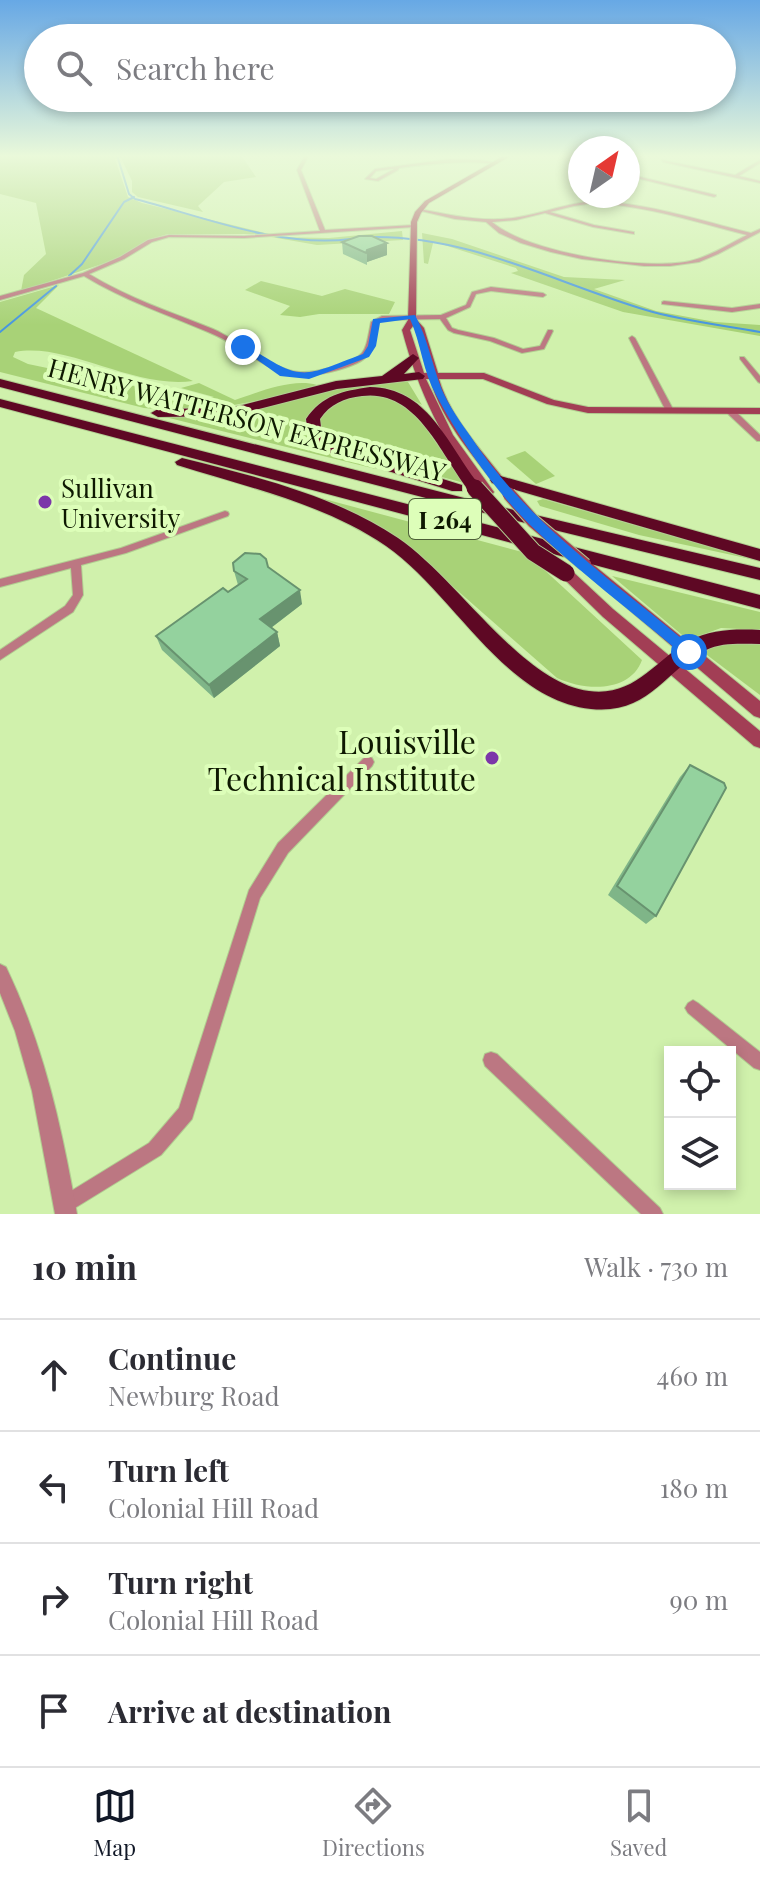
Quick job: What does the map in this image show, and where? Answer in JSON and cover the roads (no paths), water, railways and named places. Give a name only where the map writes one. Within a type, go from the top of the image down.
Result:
[{"type":"highway","points":[[385,379],[400,371],[413,358]]},
{"type":"highway","points":[[48,394],[69,394],[148,412],[202,415],[247,410],[336,385],[419,376]]},
{"type":"highway","name":"HENRY WATTERSON EXPRESSWAY","points":[[0,383],[574,530],[760,574]]},
{"type":"highway","points":[[566,573],[533,552],[486,486],[423,412],[402,397],[378,392],[350,394],[326,403],[313,419],[315,436],[338,453],[525,507],[574,530]]},
{"type":"highway","name":"HENRY WATTERSON EXPRESSWAY","points":[[0,403],[760,602]]},
{"type":"highway","points":[[130,437],[160,455],[320,507],[377,533],[416,559],[526,672],[552,691],[588,701],[603,702],[627,697],[643,689],[700,645],[724,637],[760,637]]},
{"type":"highway","points":[[486,486],[760,555]]},
{"type":"main road","points":[[419,212],[414,232],[412,319],[406,330],[428,402],[453,445],[486,486],[509,494],[533,521],[760,711]]},
{"type":"main road","points":[[412,319],[420,328],[447,407],[486,486]]},
{"type":"main road","points":[[419,376],[484,376],[574,408],[760,411]]},
{"type":"main road","points":[[566,573],[760,741]]},
{"type":"street","points":[[315,212],[323,232]]},
{"type":"street","points":[[429,212],[488,221],[517,219],[544,212],[632,233]]},
{"type":"street","points":[[654,212],[750,234]]},
{"type":"street","points":[[488,221],[506,235],[578,258],[660,265],[700,259],[760,230]]},
{"type":"street","points":[[0,298],[85,274],[164,237],[414,232]]},
{"type":"street","points":[[85,274],[114,291],[218,334],[284,374],[295,377],[320,374],[358,360],[371,350],[376,321],[442,317],[468,306],[473,295],[480,290],[543,295]]},
{"type":"street","points":[[664,303],[732,310],[760,306]]},
{"type":"street","points":[[442,317],[456,332],[492,339],[522,351],[542,348],[550,331]]},
{"type":"street","points":[[632,338],[670,411]]},
{"type":"street","points":[[742,358],[760,381]]},
{"type":"street","points":[[730,411],[760,439]]},
{"type":"street","points":[[0,583],[76,565],[173,535],[225,514]]},
{"type":"street","points":[[0,656],[69,609],[78,595],[76,565]]},
{"type":"street","points":[[0,973],[17,1007],[32,1051],[65,1209],[155,1149],[186,1113],[254,895],[283,848],[368,762]]},
{"type":"street","points":[[693,1008],[760,1062]]},
{"type":"street","points":[[491,1060],[654,1214]]},
{"type":"waterway","points":[[69,276],[82,264],[117,212]]},
{"type":"waterway","points":[[179,212],[269,235],[324,241],[351,239]]},
{"type":"waterway","points":[[370,237],[406,238],[476,252],[646,310],[760,332]]},
{"type":"waterway","points":[[0,332],[56,286]]},
{"type":"place","name":"Sullivan University","points":[[45,502]]},
{"type":"place","name":"Louisville Technical Institute","points":[[492,758]]}]
